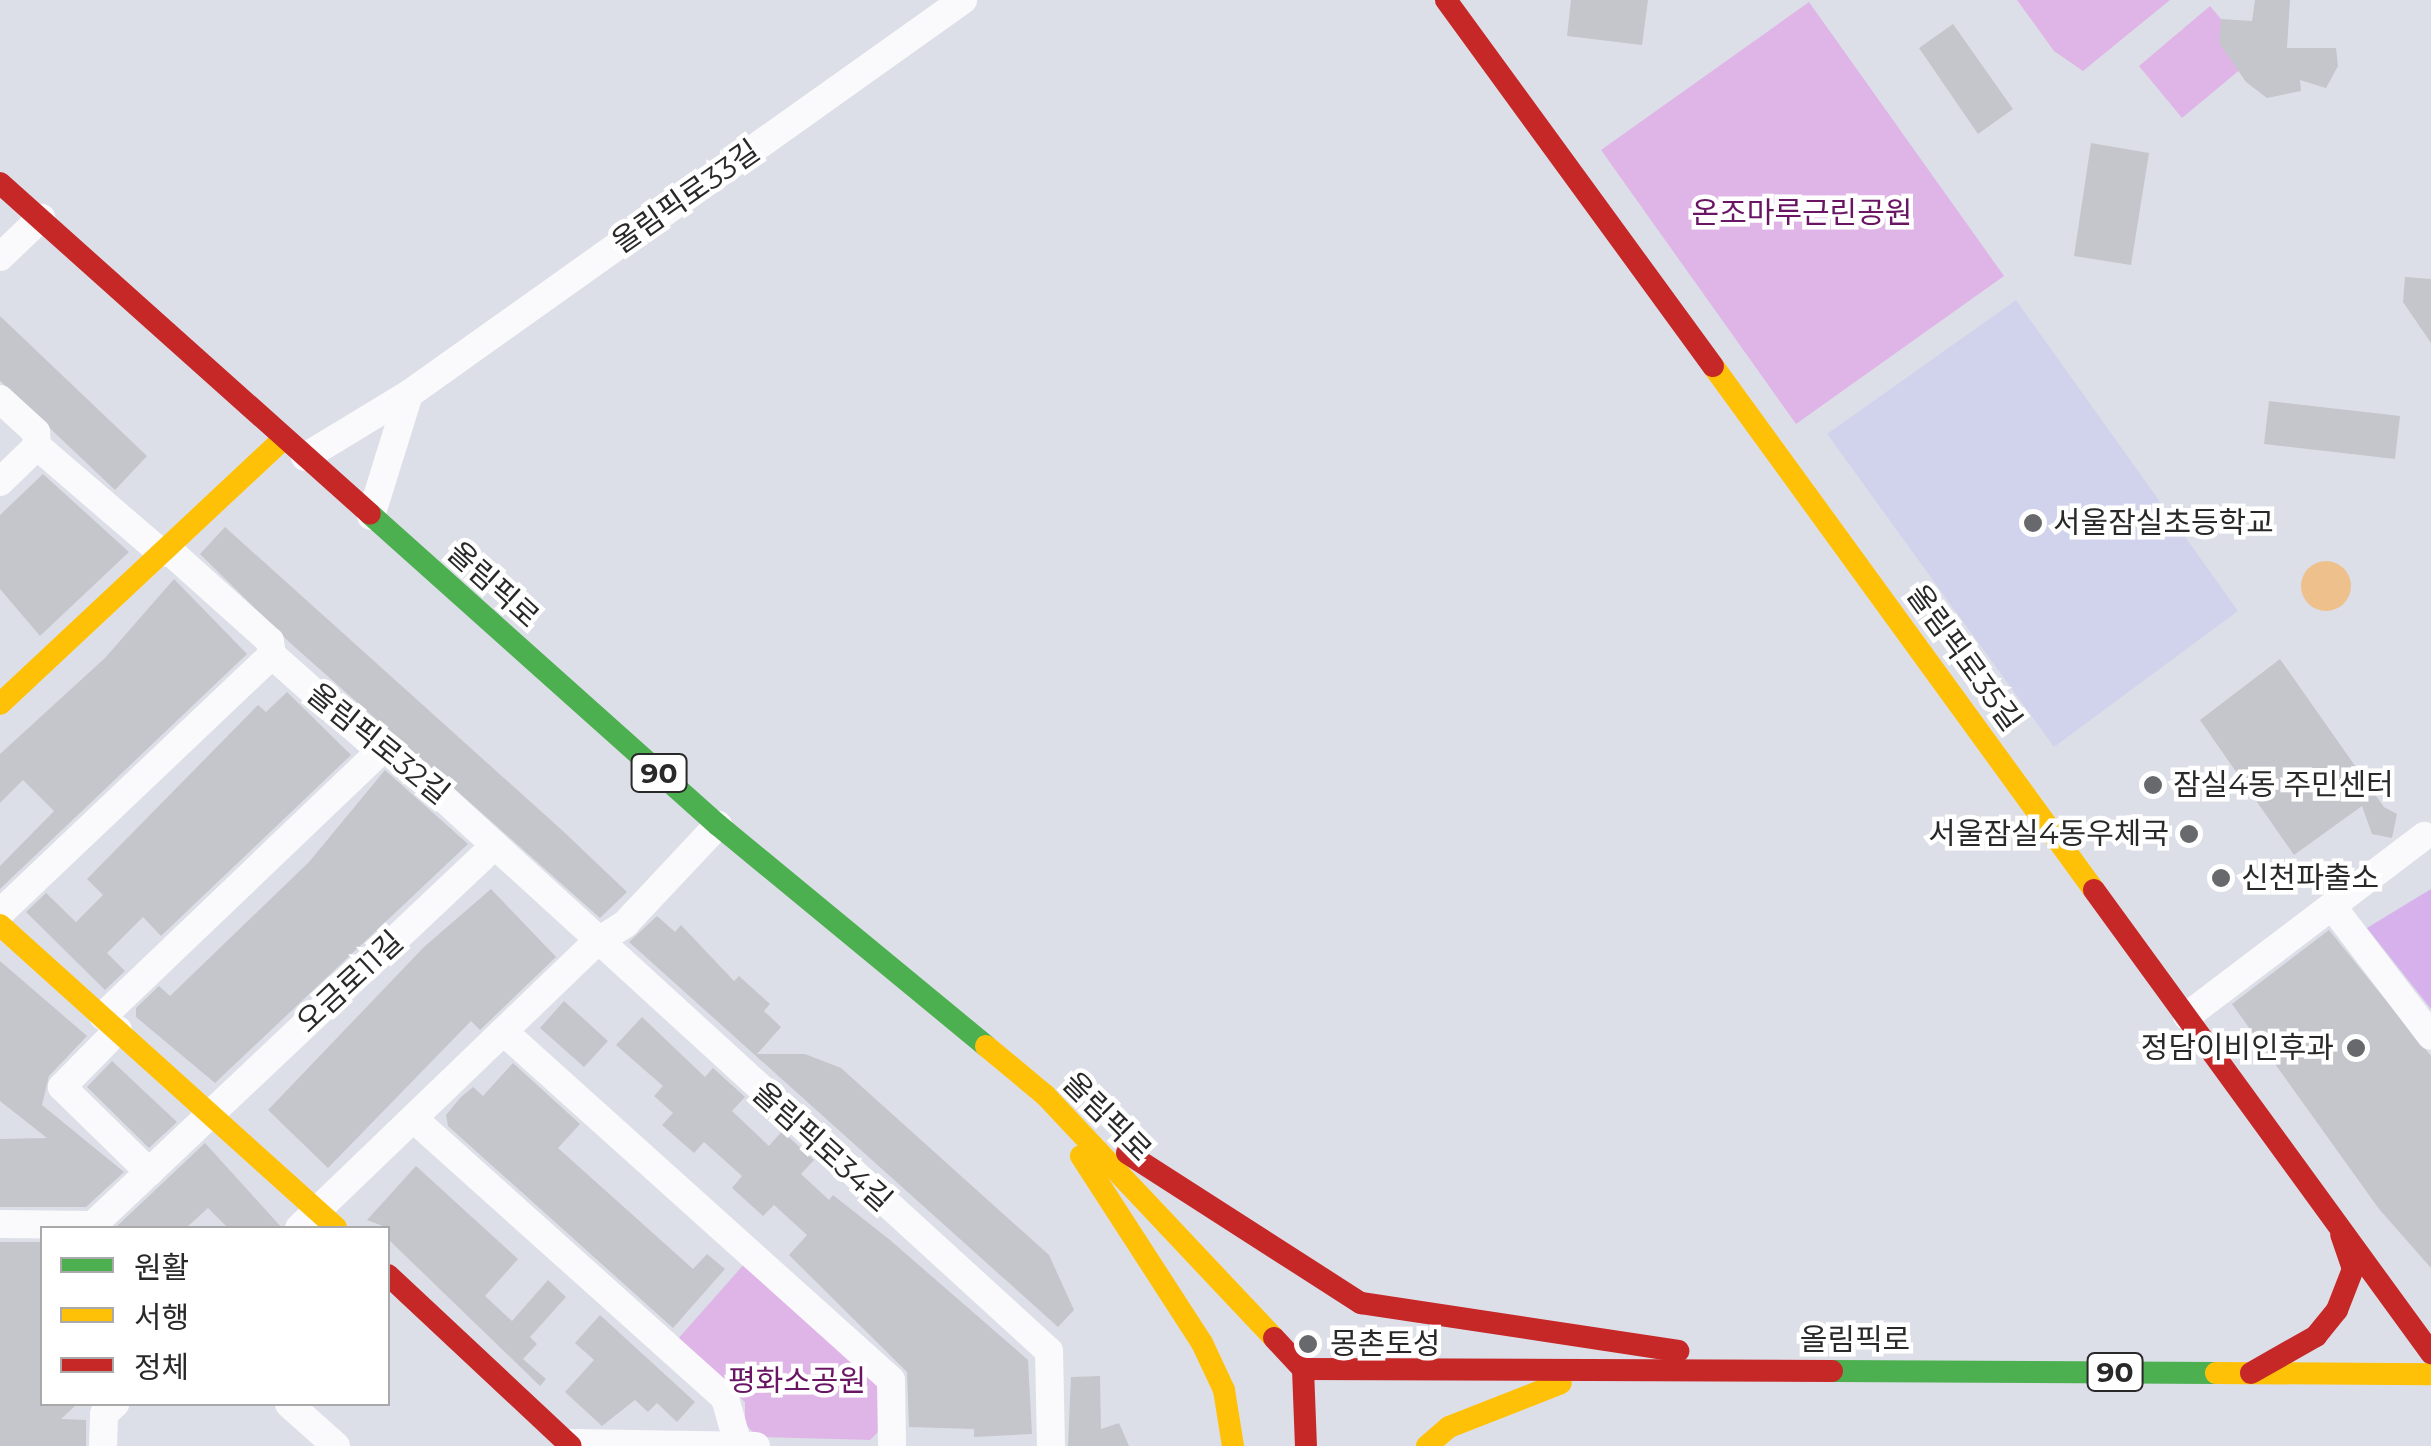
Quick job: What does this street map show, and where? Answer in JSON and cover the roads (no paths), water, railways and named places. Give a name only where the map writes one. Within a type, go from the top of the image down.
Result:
[{"type":"main road","name":"올림픽로35길","points":[[1446,0],[2431,1353]]},
{"type":"main road","name":"올림픽로","points":[[0,183],[718,825],[1045,1096],[1303,1369],[1581,1375],[1798,1370],[2431,1374]]},
{"type":"main road","points":[[0,704],[160,551],[294,448]]},
{"type":"main road","points":[[0,925],[209,1114],[317,1223]]},
{"type":"main road","points":[[1045,1096],[1159,1287],[1202,1343],[1224,1390],[1233,1446]]},
{"type":"main road","name":"90","points":[[1045,1096],[1211,1212],[1361,1303],[1798,1370]]},
{"type":"main road","points":[[2250,1373],[2316,1336],[2337,1310],[2352,1270],[2335,1218]]},
{"type":"main road","points":[[390,1278],[572,1445]]},
{"type":"main road","points":[[2387,1290],[2431,1309]]},
{"type":"main road","points":[[1303,1369],[1306,1446]]},
{"type":"main road","points":[[1427,1446],[1480,1413],[1581,1375]]},
{"type":"street","name":"올림픽로33길","points":[[294,448],[409,394],[963,0]]},
{"type":"street","points":[[0,257],[41,218]]},
{"type":"street","points":[[371,516],[409,394]]},
{"type":"street","name":"올림픽로32길","points":[[0,399],[36,432],[37,446],[160,551],[173,554],[270,642],[272,655],[380,751],[394,753],[595,944]]},
{"type":"street","points":[[0,482],[37,446]]},
{"type":"street","points":[[0,912],[272,655]]},
{"type":"street","points":[[149,1172],[62,1087],[111,1023],[380,751]]},
{"type":"street","points":[[317,1223],[414,1119],[595,944],[625,924],[718,825]]},
{"type":"street","points":[[2187,1016],[2424,836]]},
{"type":"street","name":"오금로11길","points":[[0,1224],[94,1225],[491,849]]},
{"type":"street","points":[[2332,906],[2431,1036]]},
{"type":"street","name":"올림픽로34길","points":[[595,944],[1049,1351],[1051,1446]]},
{"type":"street","points":[[504,1032],[891,1380],[892,1446]]},
{"type":"street","points":[[414,1119],[724,1398],[738,1445]]},
{"type":"street","points":[[103,1446],[104,1414],[114,1406]]},
{"type":"street","points":[[291,1406],[336,1446]]},
{"type":"street","points":[[572,1445],[757,1446]]},
{"type":"place","name":"서울잠실초등학교","points":[[2033,523]]},
{"type":"place","name":"잠실4동 주민센터","points":[[2153,785]]},
{"type":"place","name":"서울잠실4동우체국","points":[[2189,834]]},
{"type":"place","name":"신천파출소","points":[[2221,878]]},
{"type":"place","name":"정담이비인후과","points":[[2356,1048]]},
{"type":"place","name":"몽촌토성","points":[[1308,1344]]},
{"type":"park label","name":"온조마루근린공원","points":[[1802,213]]},
{"type":"park label","name":"평화소공원","points":[[797,1381]]}]
